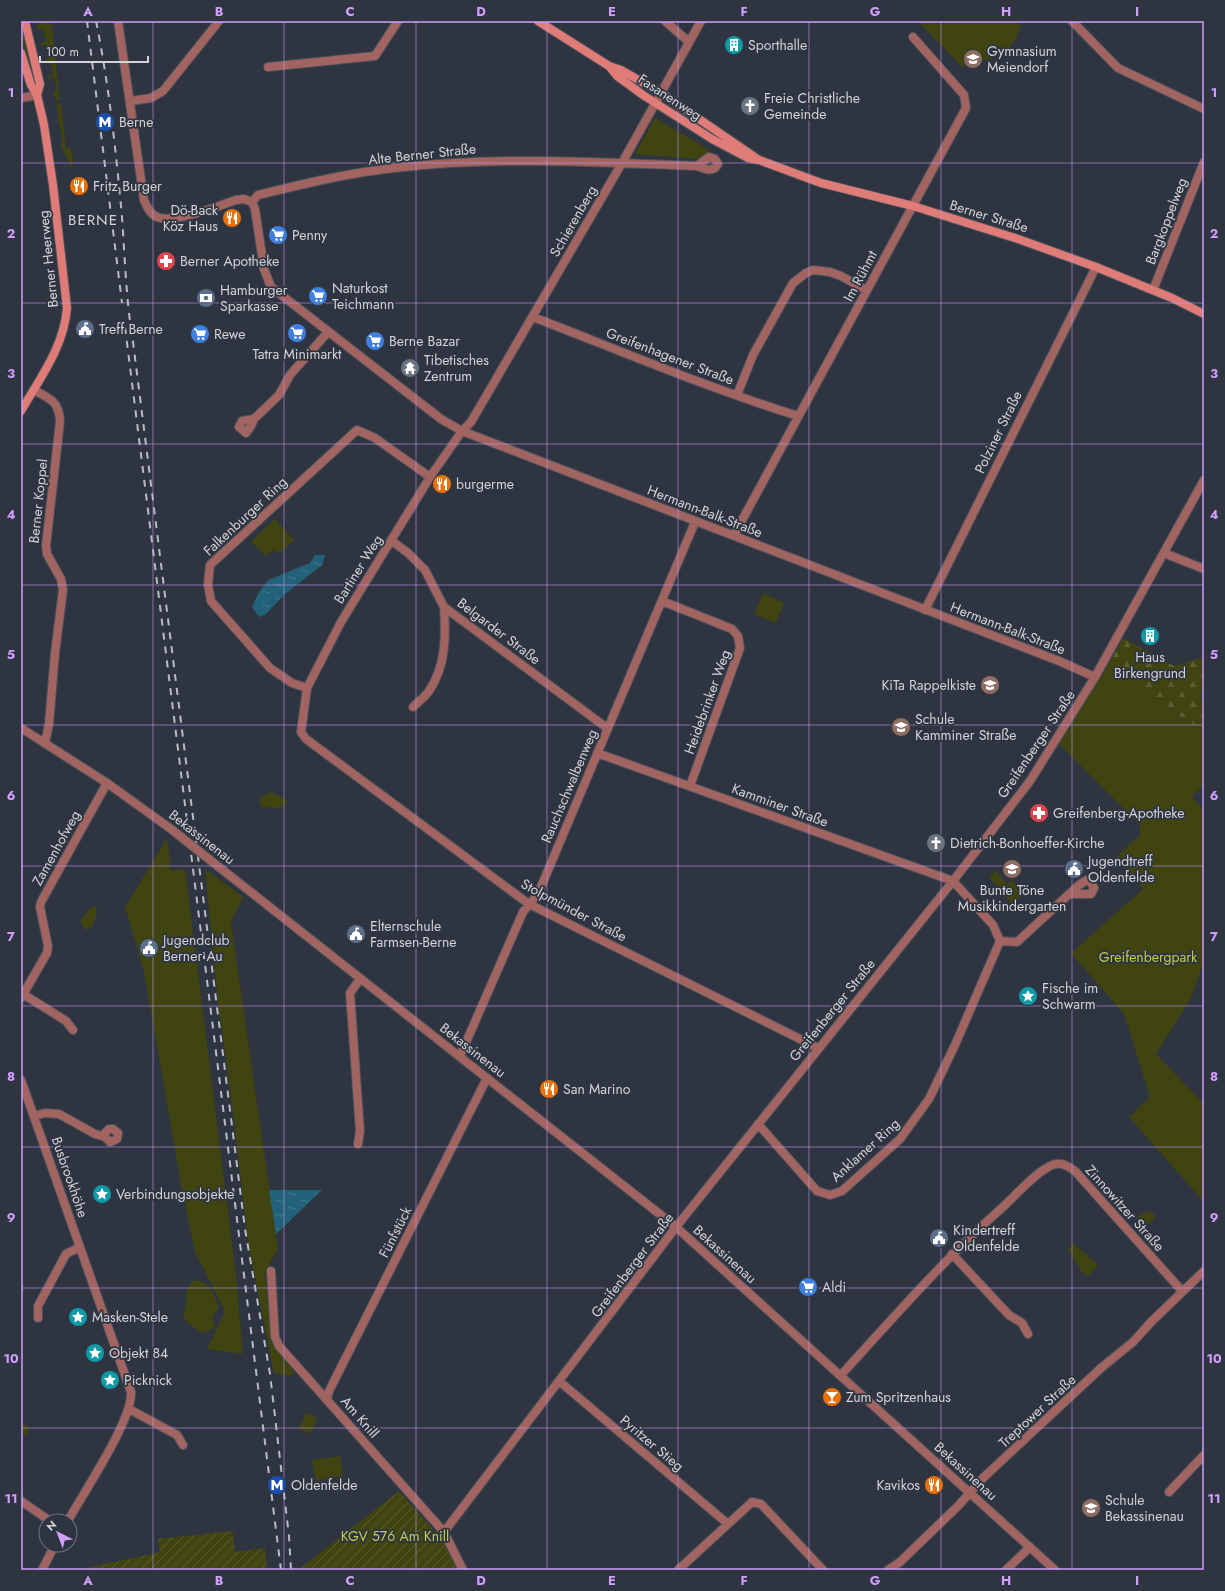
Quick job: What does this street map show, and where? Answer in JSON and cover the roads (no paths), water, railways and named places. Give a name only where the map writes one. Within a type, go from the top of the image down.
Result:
[{"type":"main road","name":"Berner Heerweg","points":[[24,21],[40,84],[37,95]]},
{"type":"main road","name":"Fasanenweg","points":[[538,21],[610,66],[621,70],[661,93],[727,136]]},
{"type":"main road","name":"Berner Heerweg","points":[[21,53],[31,85],[37,95],[53,185],[67,308],[66,323],[60,342],[21,411]]},
{"type":"main road","name":"Fasanenweg","points":[[610,66],[617,76],[626,83],[721,144]]},
{"type":"main road","name":"Berner Straße","points":[[727,136],[760,160]]},
{"type":"main road","name":"Berner Straße","points":[[721,144],[748,158],[760,160],[815,181],[913,206],[1008,235],[1096,267],[1153,290],[1204,314]]},
{"type":"street","points":[[118,21],[131,101],[144,200],[150,212],[158,217],[171,218],[244,199],[252,202]]},
{"type":"street","points":[[131,101],[151,98],[163,92],[219,21]]},
{"type":"street","points":[[268,67],[375,56],[398,21]]},
{"type":"street","points":[[665,21],[689,42]]},
{"type":"street","name":"Schierenberg","points":[[462,431],[471,422],[533,317],[702,21]]},
{"type":"street","points":[[1072,21],[1118,68],[1204,109]]},
{"type":"street","name":"Im Rühmt","points":[[734,535],[966,108],[964,95],[914,36]]},
{"type":"street","points":[[21,98],[37,95]]},
{"type":"street","name":"Alte Berner Straße","points":[[252,202],[258,195],[314,181],[394,168],[497,161],[582,160],[697,166]]},
{"type":"street","name":"Bargkoppelweg","points":[[1153,290],[1204,162]]},
{"type":"street","name":"Hermann-Balk-Straße","points":[[252,202],[255,209],[267,280],[277,293],[441,419],[462,431],[695,522],[734,535],[1095,677]]},
{"type":"street","name":"Polziner Straße","points":[[925,610],[1096,267]]},
{"type":"street","points":[[737,395],[753,355],[793,283],[806,273],[813,270],[830,272],[841,276],[866,290]]},
{"type":"street","name":"Greifenhagener Straße","points":[[533,317],[737,395],[798,416]]},
{"type":"street","points":[[254,418],[279,395],[290,375],[328,332]]},
{"type":"street","name":"Berner Koppel","points":[[34,390],[57,405],[60,417],[46,546],[47,554],[61,579],[63,592],[56,645],[49,724],[45,743]]},
{"type":"street","name":"Falkenburger Ring","points":[[307,688],[292,683],[270,668],[211,602],[208,585],[210,565],[357,430],[375,438],[430,477]]},
{"type":"street","name":"Bartiner Weg","points":[[301,732],[307,688],[341,622],[430,477],[462,431]]},
{"type":"street","name":"Greifenberger Straße","points":[[444,1532],[676,1227],[953,881],[1030,781],[1095,677],[1204,480]]},
{"type":"street","name":"Rauchschwalbenweg","points":[[460,1056],[523,912],[538,894],[695,522]]},
{"type":"street","name":"Belgarder Straße","points":[[392,541],[408,553],[425,570],[444,607],[607,728]]},
{"type":"street","points":[[1164,554],[1204,569]]},
{"type":"street","name":"Heidebrinker Weg","points":[[662,602],[732,630],[738,636],[740,648],[690,786]]},
{"type":"street","points":[[413,706],[428,691],[440,668],[445,645],[444,607]]},
{"type":"street","name":"Bekassinenau","points":[[21,728],[107,784],[171,829],[676,1227],[1055,1570]]},
{"type":"street","name":"Stolpmünder Straße","points":[[301,732],[306,739],[529,904],[818,1048]]},
{"type":"street","name":"Kamminer Straße","points":[[598,753],[953,881]]},
{"type":"street","name":"Zamenhofweg","points":[[73,1030],[66,1021],[22,996],[47,953],[48,946],[40,907],[41,902],[107,784]]},
{"type":"street","points":[[953,881],[993,925],[1000,941],[1017,942],[1070,894]]},
{"type":"street","name":"Anklamer Ring","points":[[758,1124],[817,1191],[830,1195],[842,1191],[900,1139],[929,1099],[955,1045],[1000,941]]},
{"type":"street","points":[[358,1144],[360,1131],[350,993],[360,978]]},
{"type":"street","name":"Fünfstück","points":[[327,1399],[329,1392],[487,1078]]},
{"type":"street","name":"Busbrookhöhe","points":[[21,1080],[131,1392],[129,1409],[121,1427],[73,1513]]},
{"type":"street","name":"Busbrookhöhe","points":[[34,1116],[45,1113],[59,1114],[95,1134],[105,1136]]},
{"type":"street","name":"Zinnowitzer Straße","points":[[841,1375],[952,1254],[1045,1169],[1055,1164],[1062,1164],[1075,1171],[1182,1291]]},
{"type":"street","points":[[38,1318],[38,1306],[66,1254],[80,1247]]},
{"type":"street","points":[[952,1254],[1009,1315],[1022,1323],[1028,1334]]},
{"type":"street","name":"Am Knill","points":[[270,1271],[276,1341],[293,1363],[327,1399],[444,1532],[463,1570]]},
{"type":"street","name":"Treptower Straße","points":[[888,1570],[905,1556],[971,1493],[983,1478],[1102,1368],[1133,1343],[1150,1322],[1204,1271]]},
{"type":"street","name":"Pyritzer Stieg","points":[[559,1382],[728,1524]]},
{"type":"street","points":[[129,1409],[177,1435],[183,1445]]},
{"type":"street","points":[[1169,1492],[1204,1455]]},
{"type":"street","points":[[21,1501],[38,1513]]},
{"type":"street","points":[[678,1570],[752,1502],[761,1504],[823,1570]]},
{"type":"street","points":[[1006,1570],[1030,1547]]},
{"type":"street","points":[[42,1570],[51,1553]]},
{"type":"water","points":[[315,555],[325,555],[322,565],[284,595],[266,614],[259,617],[252,607],[259,592],[268,580],[310,563]]},
{"type":"water","points":[[269,1190],[322,1190],[276,1234]]},
{"type":"railway","points":[[87,21],[122,303]]},
{"type":"railway","points":[[96,21],[105,69],[115,143],[129,311],[245,1229],[270,1374],[289,1536],[291,1570]]},
{"type":"railway","points":[[125,327],[281,1570]]},
{"type":"place","name":"Sporthalle","points":[[734,45]]},
{"type":"place","name":"Gymnasium Meiendorf","points":[[973,59]]},
{"type":"place","name":"Freie Christliche Gemeinde","points":[[750,106]]},
{"type":"place","name":"Berne","points":[[105,122]]},
{"type":"place","name":"Fritz Burger","points":[[79,186]]},
{"type":"place","name":"Dö-Back Köz Haus","points":[[232,218]]},
{"type":"place","name":"Penny","points":[[278,235]]},
{"type":"place","name":"Berner Apotheke","points":[[166,261]]},
{"type":"place","name":"Naturkost Teichmann","points":[[318,296]]},
{"type":"place","name":"Hamburger Sparkasse","points":[[206,298]]},
{"type":"place","name":"Treff Berne","points":[[85,329]]},
{"type":"place","name":"Tatra Minimarkt","points":[[297,333]]},
{"type":"place","name":"Rewe","points":[[200,334]]},
{"type":"place","name":"Berne Bazar","points":[[375,341]]},
{"type":"place","name":"Tibetisches Zentrum","points":[[410,368]]},
{"type":"place","name":"burgerme","points":[[442,484]]},
{"type":"place","name":"Haus Birkengrund","points":[[1150,636]]},
{"type":"place","name":"KiTa Rappelkiste","points":[[990,685]]},
{"type":"place","name":"Schule Kamminer Straße","points":[[901,727]]},
{"type":"place","name":"Greifenberg-Apotheke","points":[[1039,813]]},
{"type":"place","name":"Dietrich-Bonhoeffer-Kirche","points":[[936,843]]},
{"type":"place","name":"Bunte Töne Musikkindergarten","points":[[1012,869]]},
{"type":"place","name":"Jugendtreff Oldenfelde","points":[[1074,869]]},
{"type":"place","name":"Elternschule Farmsen-Berne","points":[[356,934]]},
{"type":"place","name":"Jugendclub Berner Au","points":[[149,948]]},
{"type":"place","name":"Fische im Schwarm","points":[[1028,996]]},
{"type":"place","name":"San Marino","points":[[549,1089]]},
{"type":"place","name":"Verbindungsobjekte","points":[[102,1194]]},
{"type":"place","name":"Kindertreff Oldenfelde","points":[[939,1238]]},
{"type":"place","name":"Aldi","points":[[808,1287]]},
{"type":"place","name":"Masken-Stele","points":[[78,1317]]},
{"type":"place","name":"Objekt 84","points":[[95,1353]]},
{"type":"place","name":"Picknick","points":[[110,1380]]},
{"type":"place","name":"Zum Spritzenhaus","points":[[832,1397]]},
{"type":"place","name":"Oldenfelde","points":[[277,1485]]},
{"type":"place","name":"Kavikos","points":[[934,1485]]},
{"type":"place","name":"Schule Bekassinenau","points":[[1091,1508]]},
{"type":"district","name":"BERNE","points":[[93,220]]},
{"type":"park label","name":"Greifenbergpark","points":[[1148,957]]},
{"type":"park label","name":"KGV 576 Am Knill","points":[[395,1536]]}]
